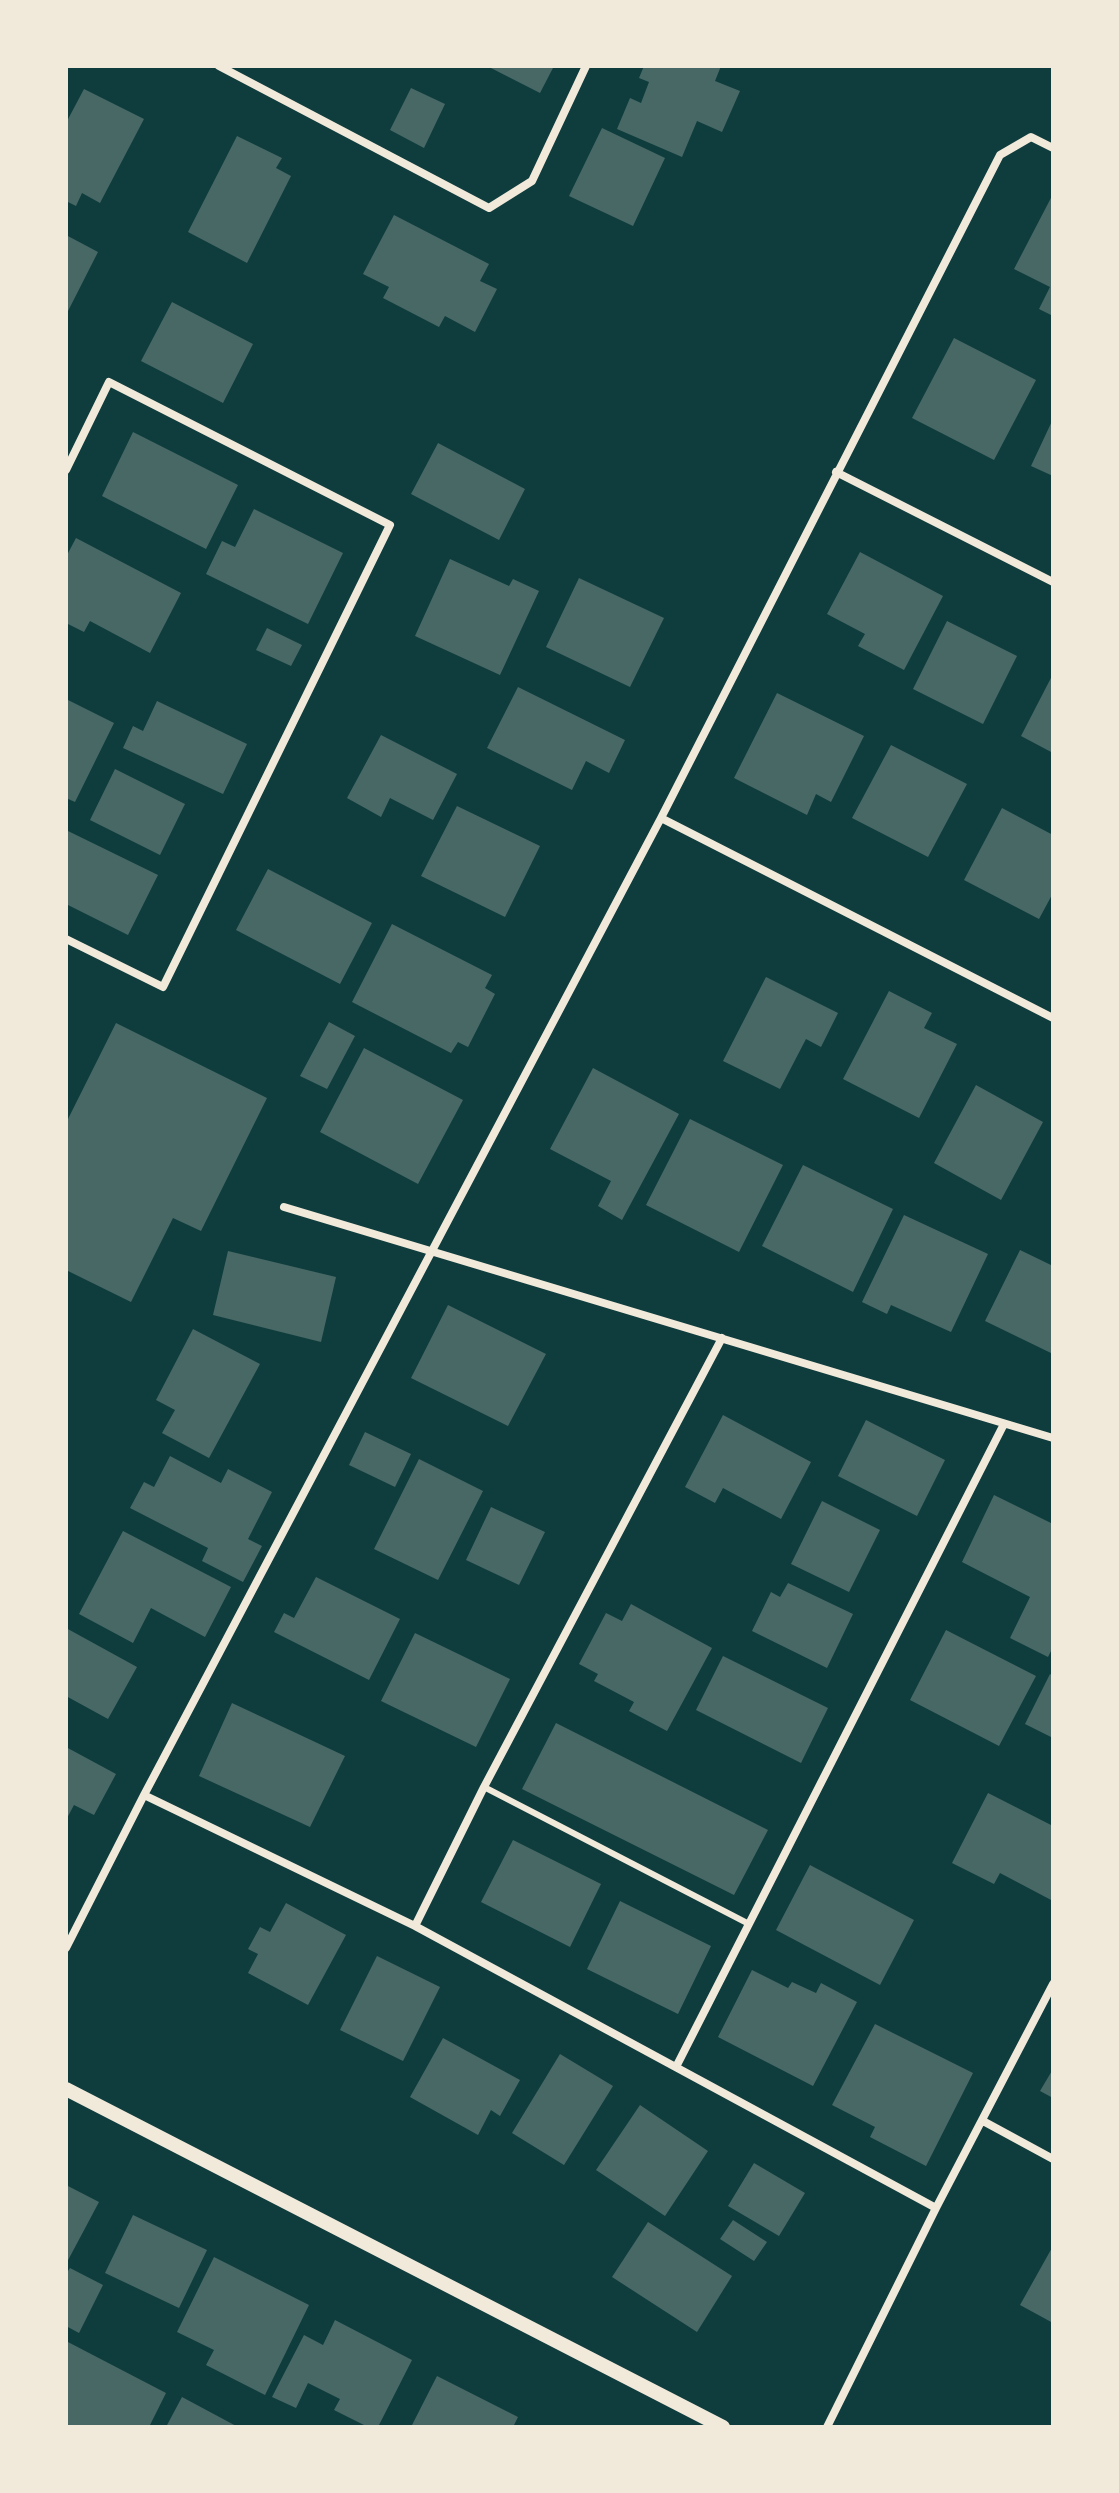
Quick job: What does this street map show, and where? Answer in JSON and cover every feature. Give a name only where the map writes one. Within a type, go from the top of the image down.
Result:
[{"type":"street","points":[[219,66],[489,208],[532,181],[586,66]]},
{"type":"street","points":[[66,1948],[661,818],[1000,155],[1031,137],[1053,148]]},
{"type":"street","points":[[66,470],[109,382],[390,525],[163,987],[66,939]]},
{"type":"street","points":[[836,472],[1053,582]]},
{"type":"street","points":[[661,818],[1053,1018]]},
{"type":"street","points":[[284,1207],[1053,1438]]},
{"type":"street","points":[[415,1926],[484,1787],[722,1338]]},
{"type":"street","points":[[676,2067],[1004,1424]]},
{"type":"street","points":[[144,1795],[415,1926],[936,2208]]},
{"type":"street","points":[[827,2427],[936,2208],[1053,1984]]},
{"type":"street","points":[[66,2089],[723,2427]]},
{"type":"street","points":[[983,2121],[1053,2159]]},
{"type":"lane","points":[[484,1787],[749,1924]]},
{"type":"building","points":[[487,66],[554,66],[540,93]]},
{"type":"building","points":[[644,66],[721,66],[715,81],[740,91],[722,132],[697,121],[682,157],[617,129],[630,98],[641,103],[649,82],[639,78]]},
{"type":"building","points":[[411,88],[445,104],[424,148],[390,130]]},
{"type":"building","points":[[84,89],[144,119],[100,203],[82,193],[76,206],[66,201],[66,123]]},
{"type":"building","points":[[602,128],[665,158],[633,226],[569,196]]},
{"type":"building","points":[[237,136],[282,158],[276,168],[291,176],[247,263],[188,232]]},
{"type":"building","points":[[1053,194],[1053,316],[1039,309],[1050,287],[1014,269]]},
{"type":"building","points":[[394,215],[489,264],[480,281],[497,289],[475,332],[445,316],[439,327],[383,298],[389,287],[363,274]]},
{"type":"building","points":[[66,235],[98,252],[66,315]]},
{"type":"building","points":[[172,302],[253,344],[223,403],[141,361]]},
{"type":"building","points":[[954,338],[1036,380],[994,460],[912,418]]},
{"type":"building","points":[[1053,419],[1053,476],[1031,466]]},
{"type":"building","points":[[133,432],[238,485],[206,549],[102,496]]},
{"type":"building","points":[[438,443],[525,489],[499,540],[411,494]]},
{"type":"building","points":[[254,509],[343,553],[308,624],[206,574],[222,541],[235,547]]},
{"type":"building","points":[[76,538],[181,593],[150,653],[90,621],[84,632],[66,623],[66,557]]},
{"type":"building","points":[[860,552],[943,596],[904,670],[858,646],[865,634],[827,614]]},
{"type":"building","points":[[450,559],[509,586],[513,579],[539,591],[500,675],[415,636]]},
{"type":"building","points":[[579,578],[664,618],[630,687],[546,647]]},
{"type":"building","points":[[947,621],[1017,656],[983,724],[913,689]]},
{"type":"building","points":[[267,628],[302,645],[291,666],[256,650]]},
{"type":"building","points":[[1053,674],[1053,753],[1021,736]]},
{"type":"building","points":[[518,687],[625,740],[609,773],[586,761],[572,790],[487,748]]},
{"type":"building","points":[[777,693],[864,736],[831,802],[816,794],[807,815],[734,778]]},
{"type":"building","points":[[66,699],[114,723],[75,802],[66,798]]},
{"type":"building","points":[[157,701],[247,744],[223,794],[123,748],[133,726],[143,731]]},
{"type":"building","points":[[381,735],[457,774],[433,820],[390,798],[381,817],[347,798]]},
{"type":"building","points":[[891,745],[967,784],[928,857],[852,818]]},
{"type":"building","points":[[115,769],[185,804],[160,855],[90,820]]},
{"type":"building","points":[[457,806],[540,846],[505,917],[421,876]]},
{"type":"building","points":[[1002,808],[1053,835],[1053,893],[1039,919],[964,880]]},
{"type":"building","points":[[68,831],[158,875],[128,935],[66,904]]},
{"type":"building","points":[[268,869],[372,923],[340,984],[236,930]]},
{"type":"building","points":[[392,924],[492,975],[485,988],[495,994],[468,1047],[458,1042],[451,1053],[352,1002]]},
{"type":"building","points":[[766,977],[838,1013],[821,1047],[806,1039],[780,1089],[723,1061]]},
{"type":"building","points":[[889,991],[932,1013],[924,1028],[957,1044],[919,1118],[843,1079]]},
{"type":"building","points":[[329,1022],[355,1036],[327,1089],[300,1076]]},
{"type":"building","points":[[116,1023],[267,1098],[201,1231],[173,1218],[131,1302],[66,1270],[66,1123]]},
{"type":"building","points":[[364,1048],[463,1100],[418,1184],[320,1132]]},
{"type":"building","points":[[593,1068],[679,1114],[622,1220],[598,1206],[611,1181],[550,1149]]},
{"type":"building","points":[[976,1085],[1043,1122],[1001,1200],[934,1163]]},
{"type":"building","points":[[690,1119],[783,1165],[739,1252],[646,1205]]},
{"type":"building","points":[[803,1165],[893,1209],[853,1292],[762,1246]]},
{"type":"building","points":[[904,1215],[988,1254],[951,1332],[891,1305],[887,1314],[862,1302]]},
{"type":"building","points":[[1020,1250],[1053,1266],[1053,1354],[985,1321]]},
{"type":"building","points":[[228,1251],[336,1277],[321,1342],[213,1315]]},
{"type":"building","points":[[448,1305],[546,1354],[508,1426],[411,1378]]},
{"type":"building","points":[[193,1329],[260,1364],[209,1458],[162,1433],[175,1410],[156,1400]]},
{"type":"building","points":[[723,1415],[811,1462],[781,1519],[723,1488],[715,1503],[685,1487]]},
{"type":"building","points":[[866,1420],[945,1460],[917,1516],[838,1476]]},
{"type":"building","points":[[365,1432],[411,1454],[395,1487],[349,1465]]},
{"type":"building","points":[[170,1456],[221,1483],[228,1469],[272,1492],[248,1539],[262,1546],[243,1582],[202,1561],[208,1548],[130,1508],[144,1482],[154,1487]]},
{"type":"building","points":[[419,1459],[483,1491],[438,1580],[374,1549]]},
{"type":"building","points":[[994,1495],[1053,1524],[1053,1647],[1048,1657],[1010,1638],[1030,1597],[962,1562]]},
{"type":"building","points":[[822,1501],[880,1530],[849,1592],[791,1564]]},
{"type":"building","points":[[491,1507],[545,1532],[519,1585],[466,1560]]},
{"type":"building","points":[[123,1531],[231,1587],[205,1637],[151,1608],[133,1643],[79,1614]]},
{"type":"building","points":[[316,1577],[400,1619],[369,1680],[274,1632],[284,1613],[294,1618]]},
{"type":"building","points":[[788,1583],[853,1614],[827,1668],[752,1631],[771,1592],[780,1597]]},
{"type":"building","points":[[631,1604],[712,1648],[667,1731],[629,1711],[634,1702],[594,1681],[598,1674],[579,1664],[606,1613],[622,1621]]},
{"type":"building","points":[[66,1628],[137,1667],[108,1719],[66,1696]]},
{"type":"building","points":[[946,1630],[1036,1676],[999,1746],[910,1700]]},
{"type":"building","points":[[415,1633],[510,1679],[476,1747],[381,1701]]},
{"type":"building","points":[[723,1656],[828,1708],[801,1763],[696,1710]]},
{"type":"building","points":[[1050,1674],[1053,1676],[1053,1738],[1025,1724]]},
{"type":"building","points":[[232,1703],[345,1756],[310,1827],[199,1776]]},
{"type":"building","points":[[556,1723],[768,1830],[734,1895],[522,1789]]},
{"type":"building","points":[[66,1747],[116,1774],[94,1815],[74,1805],[66,1820]]},
{"type":"building","points":[[988,1793],[1053,1826],[1053,1901],[1000,1873],[994,1884],[952,1863]]},
{"type":"building","points":[[513,1840],[601,1884],[570,1947],[481,1902]]},
{"type":"building","points":[[810,1865],[914,1920],[880,1985],[776,1930]]},
{"type":"building","points":[[620,1901],[711,1946],[678,2014],[587,1969]]},
{"type":"building","points":[[286,1903],[346,1935],[308,2005],[248,1973],[258,1954],[248,1949],[260,1927],[270,1932]]},
{"type":"building","points":[[377,1956],[440,1987],[403,2061],[340,2030]]},
{"type":"building","points":[[752,1970],[788,1988],[792,1982],[816,1993],[821,1983],[857,2002],[813,2086],[718,2037]]},
{"type":"building","points":[[875,2024],[973,2073],[926,2166],[870,2137],[875,2127],[832,2105]]},
{"type":"building","points":[[443,2038],[520,2080],[500,2116],[491,2110],[478,2135],[410,2097]]},
{"type":"building","points":[[560,2054],[613,2086],[564,2165],[512,2133]]},
{"type":"building","points":[[1053,2069],[1053,2098],[1040,2091]]},
{"type":"building","points":[[640,2105],[708,2151],[665,2216],[596,2170]]},
{"type":"building","points":[[754,2163],[805,2193],[779,2236],[728,2206]]},
{"type":"building","points":[[66,2185],[99,2202],[66,2264]]},
{"type":"building","points":[[133,2215],[207,2250],[179,2308],[105,2273]]},
{"type":"building","points":[[733,2220],[767,2242],[754,2261],[720,2239]]},
{"type":"building","points":[[648,2222],[732,2276],[697,2332],[612,2277]]},
{"type":"building","points":[[1053,2246],[1053,2323],[1020,2305]]},
{"type":"building","points":[[214,2257],[309,2305],[265,2395],[206,2365],[214,2350],[177,2332]]},
{"type":"building","points":[[70,2268],[103,2285],[79,2333],[66,2326],[66,2274]]},
{"type":"building","points":[[335,2320],[412,2360],[378,2427],[368,2427],[334,2410],[340,2399],[308,2383],[296,2408],[272,2397],[304,2335],[323,2345]]},
{"type":"building","points":[[66,2341],[166,2393],[149,2427],[66,2427]]},
{"type":"building","points":[[437,2376],[518,2417],[513,2427],[411,2427]]},
{"type":"building","points":[[182,2397],[238,2427],[166,2427]]}]
